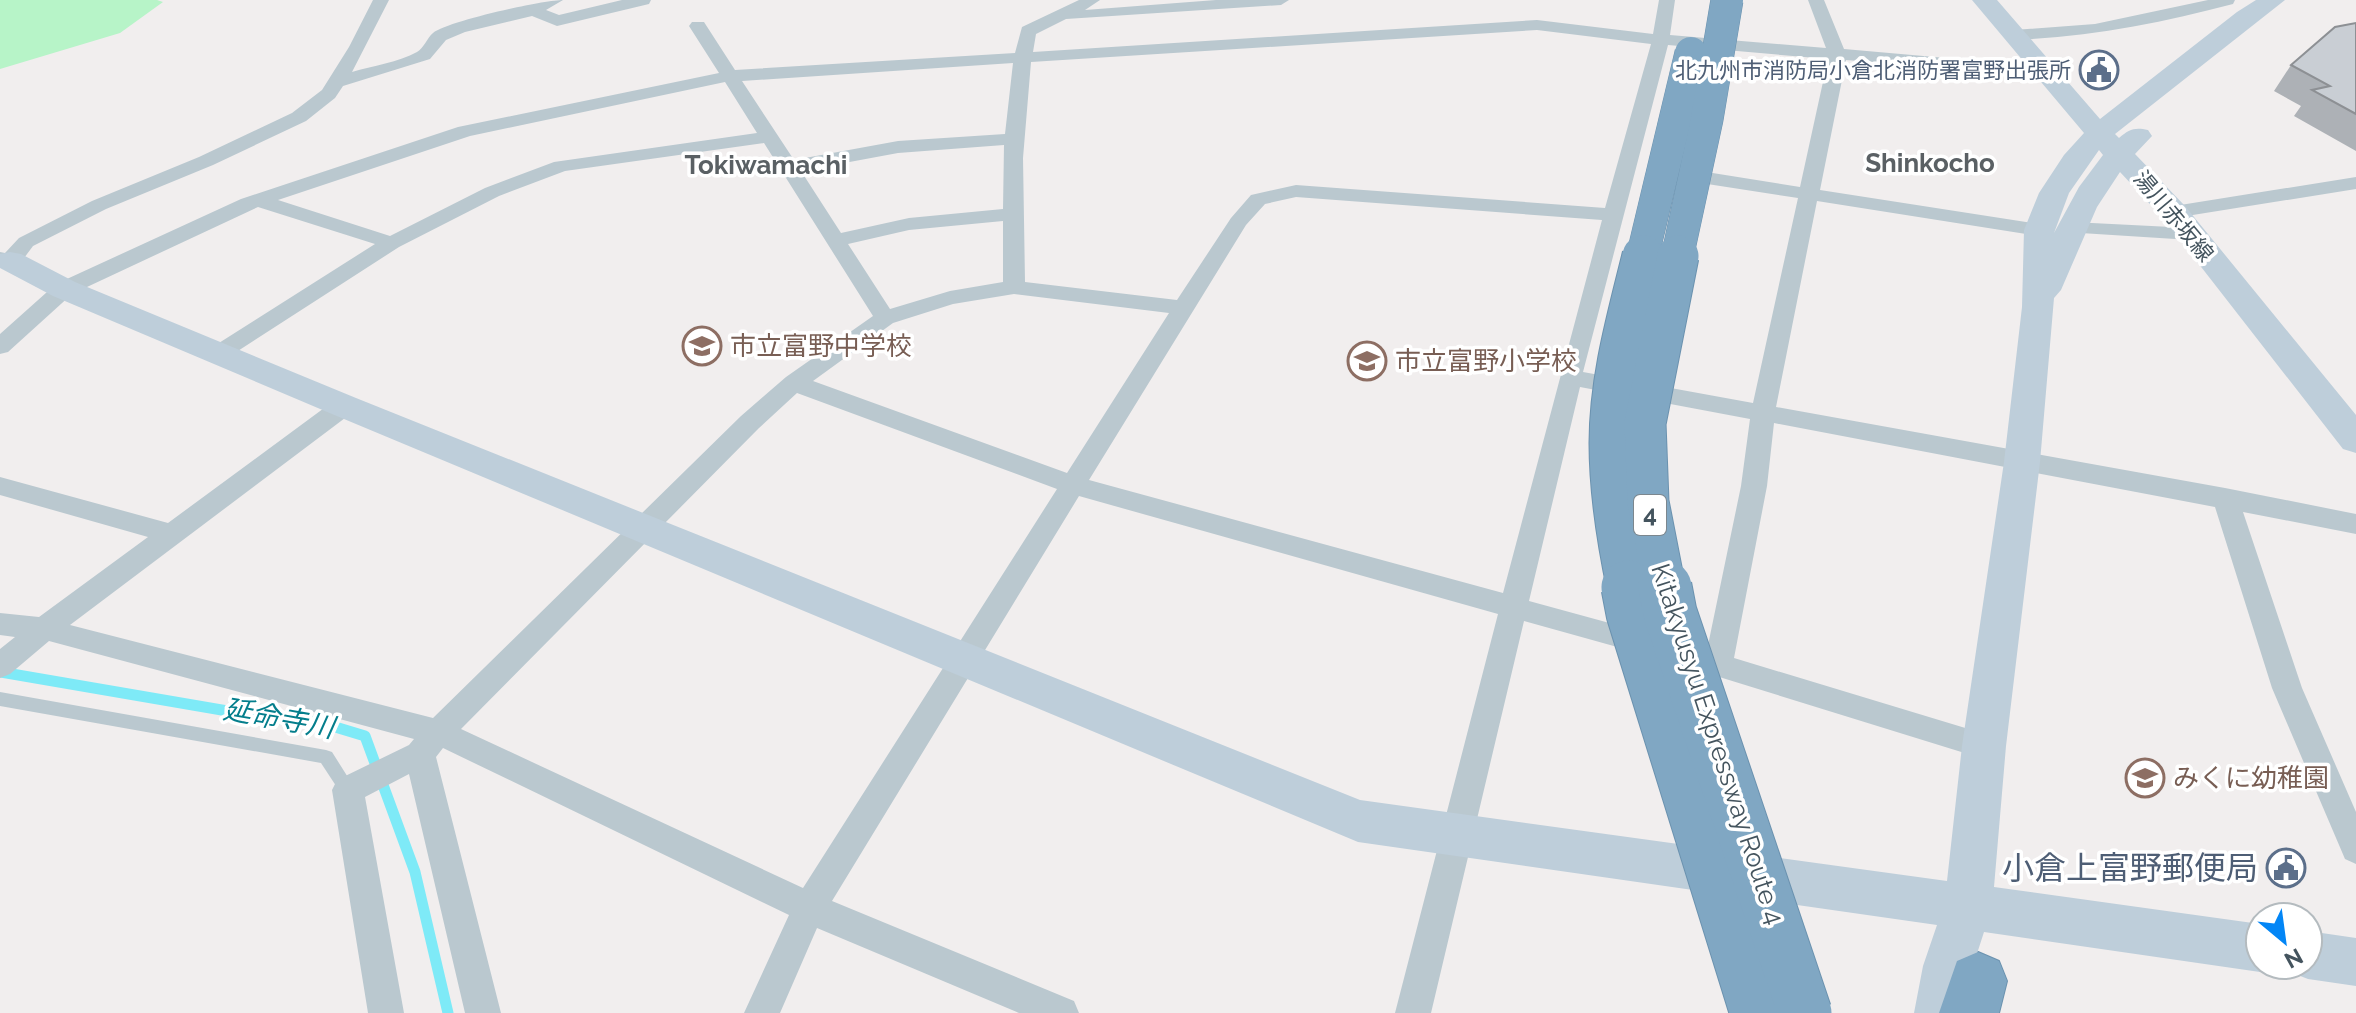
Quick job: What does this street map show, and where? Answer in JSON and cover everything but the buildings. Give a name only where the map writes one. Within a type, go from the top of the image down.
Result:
[{"type":"highway","name":"Kitakyusyu Expressway Route 4","points":[[1702,0],[1618,359],[1610,455],[1621,555],[1633,613],[1757,1013]]},
{"type":"highway","name":"Kitakyusyu Expressway Route 4","points":[[1727,0],[1707,119],[1653,371],[1645,423],[1648,502],[1670,613],[1805,1013]]},
{"type":"street","points":[[381,0],[329,94],[299,117],[206,161],[99,205],[26,242],[5,259],[64,289],[344,406],[1358,821],[2244,946]]},
{"type":"street","points":[[337,82],[424,55],[440,36],[459,28],[532,10],[555,0]]},
{"type":"street","points":[[532,10],[557,21],[643,0]]},
{"type":"street","points":[[1014,287],[1015,139],[1021,58],[1028,31],[1092,0]]},
{"type":"street","points":[[1056,17],[1281,0]]},
{"type":"street","points":[[1413,1013],[1570,377],[1661,38],[1667,0]]},
{"type":"street","points":[[1718,665],[1754,486],[1763,412],[1838,55],[1816,0]]},
{"type":"street","name":"湯川赤坂線","points":[[1984,0],[2043,71],[2182,223],[2356,440]]},
{"type":"street","points":[[2014,35],[2081,31],[2273,0]]},
{"type":"street","points":[[1967,1005],[1968,908],[1984,746],[2022,462],[2038,307],[2039,230],[2054,193],[2074,161],[2109,143],[2239,53],[2290,0]]},
{"type":"street","points":[[2038,307],[2072,228],[2103,173],[2109,143],[2230,7]]},
{"type":"street","points":[[0,347],[64,289],[258,200],[465,131],[730,76],[1537,25],[1838,55],[2043,71]]},
{"type":"street","points":[[698,26],[885,318]]},
{"type":"street","points":[[219,353],[392,243],[492,192],[561,166],[769,137]]},
{"type":"street","points":[[788,167],[898,147],[1015,139]]},
{"type":"street","points":[[1627,166],[2039,230]]},
{"type":"street","points":[[2072,228],[2182,223],[2356,183]]},
{"type":"street","points":[[762,1013],[809,908],[1183,308],[1238,222],[1258,199],[1296,191],[1615,215]]},
{"type":"street","points":[[258,200],[392,243]]},
{"type":"street","points":[[836,241],[909,224],[1014,214]]},
{"type":"street","points":[[386,1013],[348,790],[429,743],[643,527],[794,383],[885,318],[950,298],[1014,287],[1183,308]]},
{"type":"street","points":[[1570,377],[2225,497],[2356,524]]},
{"type":"street","points":[[794,383],[1072,485],[1514,605],[1984,746]]},
{"type":"street","points":[[0,666],[44,629],[344,406]]},
{"type":"street","points":[[0,486],[171,534]]},
{"type":"street","points":[[2225,497],[2287,688],[2356,849]]},
{"type":"street","points":[[0,624],[44,629],[429,743],[809,908],[1061,1013]]},
{"type":"street","points":[[429,743],[483,1013]]},
{"type":"street","points":[[1742,874],[1782,1013]]},
{"type":"street","points":[[2324,957],[2356,962]]},
{"type":"lane","points":[[0,699],[326,757],[348,790]]},
{"type":"green space","points":[[0,0],[163,2],[120,33],[0,69]]},
{"type":"waterway","name":"延命寺川","points":[[0,672],[263,717],[322,723],[365,736],[415,872],[448,1013]]},
{"type":"place","name":"北九州市消防局小倉北消防署富野出張所","points":[[2099,70]]},
{"type":"place","name":"市立富野中学校","points":[[702,346]]},
{"type":"place","name":"市立富野小学校","points":[[1367,361]]},
{"type":"place","name":"みくに幼稚園","points":[[2145,778]]},
{"type":"place","name":"小倉上富野郵便局","points":[[2286,868]]},
{"type":"district","name":"Shinkocho","points":[[1930,163]]},
{"type":"district","name":"Tokiwamachi","points":[[766,165]]}]
